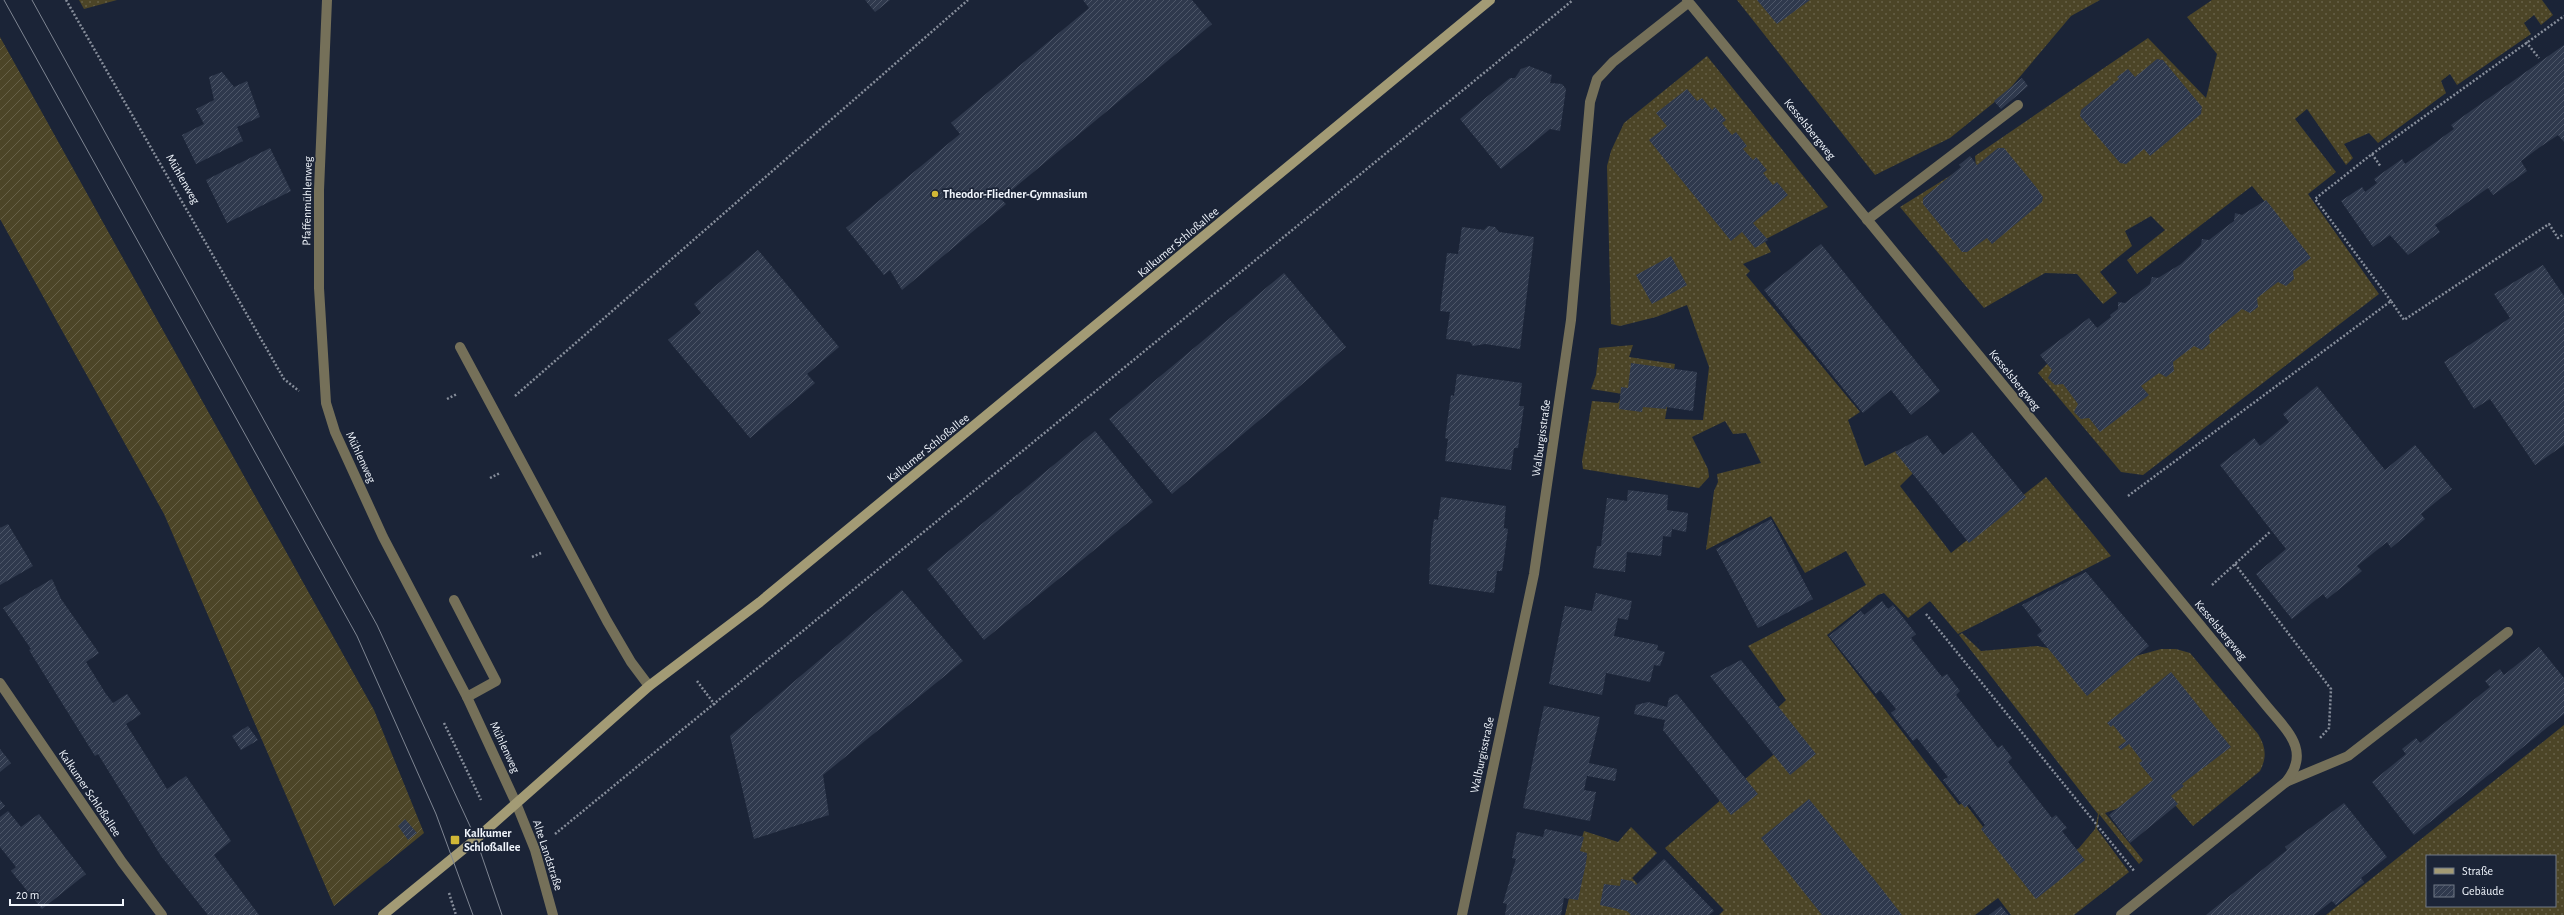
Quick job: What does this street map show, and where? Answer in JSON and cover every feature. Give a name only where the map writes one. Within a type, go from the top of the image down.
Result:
[{"type":"main road","name":"Kalkumer Schloßallee","points":[[383,915],[492,824],[650,686],[766,597],[1490,0]]},
{"type":"street","name":"Pfaffenmühlenweg","points":[[326,402],[319,288],[319,190],[327,0]]},
{"type":"street","name":"Kesselsbergweg","points":[[1688,1],[2278,720],[2298,751],[2298,762]]},
{"type":"street","name":"Walburgisstraße","points":[[1462,915],[1534,574],[1572,320],[1590,102],[1597,79],[1613,62],[1688,1]]},
{"type":"street","points":[[1867,220],[2018,105]]},
{"type":"street","points":[[460,347],[607,621],[631,662],[650,686]]},
{"type":"street","name":"Mühlenweg","points":[[326,402],[335,432],[380,530],[467,697],[516,803]]},
{"type":"street","points":[[454,600],[496,681],[467,697]]},
{"type":"street","points":[[2121,915],[2286,782],[2348,756],[2508,632]]},
{"type":"street","name":"Kalkumer Schloßallee","points":[[0,683],[122,862],[162,915]]},
{"type":"street","points":[[2286,782],[2298,762]]},
{"type":"street","name":"Alte Landstraße","points":[[516,803],[535,850],[553,915]]},
{"type":"path","name":"Mühlenweg","points":[[66,0],[284,379],[298,390],[326,402]]},
{"type":"path","points":[[495,413],[968,0]]},
{"type":"path","points":[[535,850],[715,705],[1573,0]]},
{"type":"path","points":[[2564,16],[2372,154],[2315,198],[2404,320],[2549,224],[2558,238],[2564,234]]},
{"type":"path","points":[[2526,42],[2539,58]]},
{"type":"path","points":[[2372,154],[2381,167]]},
{"type":"path","points":[[2106,512],[2391,301]]},
{"type":"path","points":[[2212,585],[2271,531]]},
{"type":"path","points":[[2235,564],[2331,689],[2329,728],[2298,762]]},
{"type":"path","points":[[1926,614],[2150,892]]},
{"type":"path","points":[[697,681],[715,705]]},
{"type":"path","points":[[444,723],[492,824]]},
{"type":"shaded area","points":[[79,0],[117,0],[84,9]]},
{"type":"shaded area","points":[[1737,0],[2100,0],[2071,16],[2007,92],[1950,138],[1875,175]]},
{"type":"shaded area","points":[[2212,0],[2542,0],[2553,15],[2541,25],[2534,15],[2524,23],[2531,34],[2457,85],[2450,74],[2441,81],[2446,93],[2378,143],[2369,133],[2344,144],[2353,158],[2346,165],[2307,109],[2295,119],[2336,172],[2308,194],[2379,294],[2143,475],[2121,472],[2038,373],[2051,360],[2092,412],[2308,254],[2252,186],[2137,274],[2127,260],[2165,230],[2151,216],[2125,231],[2132,246],[2100,272],[2117,293],[2103,304],[2077,274],[2045,273],[1984,308],[1900,207],[1961,169],[1976,167],[1975,156],[2148,38],[2206,98],[2217,54],[2187,17]]},
{"type":"shaded area","points":[[0,37],[374,710],[424,833],[334,906],[164,514],[0,219]]},
{"type":"shaded area","points":[[1707,56],[1828,207],[1764,240],[1771,252],[1743,264],[1750,271],[1746,275],[1860,412],[1848,420],[1865,466],[1896,451],[1914,472],[1900,486],[1951,553],[2046,477],[2111,556],[1958,634],[1930,601],[1908,618],[1884,593],[1878,595],[1827,635],[1959,805],[1964,802],[2027,884],[2079,848],[2095,829],[2098,814],[1959,635],[1962,633],[1981,651],[2037,646],[2118,661],[2161,649],[2176,649],[2190,653],[2258,734],[2263,743],[2265,757],[2260,771],[2193,826],[2164,792],[2105,813],[2143,860],[2139,864],[2099,814],[2097,829],[2129,872],[2074,915],[2011,915],[1998,898],[1975,915],[1719,915],[1724,910],[1665,848],[1779,750],[1768,717],[1786,700],[1748,646],[1866,585],[1846,551],[1805,573],[1771,516],[1706,550],[1714,491],[1718,482],[1717,474],[1761,463],[1746,433],[1733,434],[1725,421],[1692,437],[1708,469],[1709,477],[1699,488],[1583,469],[1582,461],[1592,401],[1618,403],[1623,394],[1591,389],[1596,375],[1599,348],[1633,345],[1629,357],[1675,364],[1665,419],[1703,420],[1709,367],[1687,305],[1656,317],[1620,326],[1611,324],[1607,166],[1611,151],[1624,123]]},
{"type":"shaded area","points":[[2564,725],[2564,915],[2326,915]]},
{"type":"shaded area","points":[[1631,827],[1657,853],[1632,878],[1667,915],[1565,915],[1570,894],[1578,895],[1587,856],[1577,854],[1584,831],[1618,842]]},
{"type":"building","points":[[865,0],[890,0],[875,12]]},
{"type":"building","points":[[1083,0],[1192,0],[1212,24],[1001,199],[1006,204],[902,290],[890,270],[884,275],[846,228],[960,134],[951,123],[1089,8]]},
{"type":"building","points":[[1757,0],[1810,0],[1777,24]]},
{"type":"building","points":[[2564,45],[2564,142],[2558,135],[2540,147],[2521,161],[2527,171],[2493,195],[2488,188],[2435,225],[2440,232],[2408,255],[2390,235],[2373,247],[2341,201],[2362,187],[2365,192],[2377,183],[2374,179],[2402,159],[2405,164],[2415,157],[2454,129],[2451,125]]},
{"type":"building","points":[[2157,59],[2163,60],[2202,107],[2201,114],[2150,156],[2144,149],[2126,164],[2120,163],[2080,116],[2081,110],[2119,79],[2117,77],[2128,69],[2135,77]]},
{"type":"building","points":[[1529,66],[1552,75],[1550,83],[1562,84],[1566,89],[1560,131],[1550,129],[1501,169],[1460,119],[1510,78],[1515,78],[1521,69]]},
{"type":"building","points":[[222,72],[234,87],[247,81],[260,117],[237,127],[243,141],[196,164],[182,135],[204,124],[196,109],[214,100],[209,77]]},
{"type":"building","points":[[2022,78],[2028,86],[2001,109],[1994,101]]},
{"type":"building","points":[[1687,89],[1697,101],[1702,98],[1712,110],[1715,107],[1726,120],[1722,123],[1732,135],[1736,132],[1747,146],[1743,149],[1753,160],[1756,157],[1767,170],[1763,173],[1773,185],[1777,182],[1788,195],[1753,223],[1768,240],[1755,248],[1742,232],[1731,241],[1649,140],[1667,126],[1656,113]]},
{"type":"building","points":[[270,148],[291,191],[227,223],[206,180]]},
{"type":"building","points":[[1998,148],[2004,148],[2036,187],[2043,197],[2042,202],[1992,244],[1987,238],[1967,252],[1962,252],[1923,204],[1923,198],[1961,167],[1959,165],[1970,156],[1977,165]]},
{"type":"building","points":[[2266,200],[2311,258],[2293,271],[2294,279],[2286,286],[2278,282],[2257,298],[2258,307],[2250,313],[2242,309],[2209,335],[2210,343],[2202,350],[2194,346],[2173,362],[2174,371],[2166,377],[2159,373],[2141,386],[2149,395],[2100,432],[2089,418],[2081,419],[2074,412],[2078,404],[2063,384],[2055,385],[2048,378],[2052,370],[2040,355],[2089,318],[2097,328],[2111,317],[2110,315],[2118,309],[2118,302],[2125,303],[2150,284],[2152,277],[2158,278],[2181,264],[2201,245],[2202,239],[2209,240],[2234,221],[2235,213],[2242,215]]},
{"type":"building","points":[[1488,226],[1495,227],[1499,232],[1534,237],[1520,349],[1485,344],[1473,346],[1470,342],[1446,339],[1450,312],[1440,311],[1447,253],[1458,254],[1462,227],[1484,230]]},
{"type":"building","points":[[1821,244],[1940,391],[1911,415],[1891,390],[1863,413],[1764,290]]},
{"type":"building","points":[[758,250],[839,347],[807,374],[815,383],[750,438],[668,340],[701,313],[694,304]]},
{"type":"building","points":[[1671,256],[1687,285],[1652,304],[1636,275]]},
{"type":"building","points":[[2543,265],[2564,296],[2564,445],[2535,465],[2490,399],[2474,409],[2444,362],[2510,318],[2494,294]]},
{"type":"building","points":[[1284,273],[1346,347],[1172,494],[1109,419]]},
{"type":"building","points":[[1631,363],[1697,372],[1693,411],[1666,407],[1666,409],[1643,407],[1642,412],[1619,409],[1621,387],[1628,388]]},
{"type":"building","points":[[1457,374],[1522,383],[1519,406],[1524,406],[1518,448],[1514,448],[1511,470],[1445,461],[1448,439],[1445,438],[1451,395],[1454,396]]},
{"type":"building","points":[[2317,386],[2385,470],[2415,445],[2452,489],[2421,514],[2425,519],[2391,548],[2387,542],[2357,566],[2362,571],[2327,599],[2323,594],[2292,619],[2256,574],[2286,549],[2220,465],[2254,438],[2260,446],[2289,422],[2283,414]]},
{"type":"building","points":[[1095,431],[1153,502],[984,640],[927,569]]},
{"type":"building","points":[[1972,432],[2026,497],[1969,543],[1895,452],[1927,435],[1943,455]]},
{"type":"building","points":[[1628,490],[1668,495],[1667,510],[1688,513],[1686,532],[1672,529],[1671,537],[1663,536],[1661,556],[1627,552],[1625,572],[1593,568],[1597,546],[1601,546],[1607,498],[1627,501]]},
{"type":"building","points":[[1441,497],[1506,506],[1504,528],[1508,529],[1505,551],[1502,571],[1497,571],[1494,593],[1429,584],[1431,541],[1434,519],[1438,520]]},
{"type":"building","points":[[1771,519],[1813,599],[1758,628],[1716,549]]},
{"type":"building","points":[[8,524],[33,566],[0,585],[0,528]]},
{"type":"building","points":[[2086,572],[2149,646],[2087,696],[2037,635],[2042,631],[2022,605]]},
{"type":"building","points":[[52,579],[61,599],[99,653],[86,662],[106,694],[113,703],[127,694],[141,714],[126,724],[167,789],[186,776],[231,841],[214,855],[259,915],[208,915],[161,856],[98,754],[95,756],[29,650],[31,649],[3,608]]},
{"type":"building","points":[[902,590],[963,661],[823,775],[829,815],[754,839],[730,736]]},
{"type":"building","points":[[1596,593],[1632,601],[1628,620],[1618,618],[1614,636],[1658,645],[1657,650],[1665,652],[1660,666],[1654,665],[1650,682],[1606,673],[1602,695],[1549,684],[1565,606],[1592,611]]},
{"type":"building","points":[[1882,601],[1888,609],[1893,605],[1916,634],[1911,638],[1942,677],[1947,674],[1960,691],[1956,695],[1998,748],[2002,745],[2012,758],[2008,762],[2052,818],[2056,815],[2067,828],[2062,831],[2085,860],[2036,899],[1981,829],[1985,825],[1969,804],[1965,808],[1943,780],[1948,777],[1917,738],[1913,741],[1891,713],[1896,709],[1880,690],[1876,694],[1829,636],[1861,611],[1864,615]]},
{"type":"building","points":[[2539,647],[2564,678],[2564,714],[2414,835],[2372,782],[2406,754],[2402,749],[2416,738],[2420,743],[2490,687],[2485,681],[2500,669],[2504,675]]},
{"type":"building","points":[[1741,660],[1816,754],[1790,775],[1710,676]]},
{"type":"building","points":[[2171,672],[2231,747],[2182,784],[2184,786],[2171,796],[2178,804],[2130,843],[2109,815],[2153,780],[2139,763],[2142,761],[2129,744],[2121,750],[2118,747],[2126,741],[2113,725],[2111,727],[2107,723]]},
{"type":"building","points":[[1677,694],[1758,794],[1731,815],[1663,730],[1665,720],[1634,714],[1636,705],[1648,702],[1667,707],[1669,698]]},
{"type":"building","points":[[1544,706],[1600,717],[1589,763],[1617,769],[1615,781],[1587,776],[1584,790],[1596,792],[1590,821],[1523,808]]},
{"type":"building","points":[[248,726],[258,740],[241,750],[232,736]]},
{"type":"building","points":[[0,749],[11,763],[0,772]]},
{"type":"building","points":[[1809,799],[1902,915],[1822,915],[1761,838]]},
{"type":"building","points":[[0,800],[5,806],[0,810]]},
{"type":"building","points":[[2344,803],[2387,857],[2361,878],[2364,882],[2336,905],[2332,901],[2314,915],[2206,915],[2287,850],[2285,847]]},
{"type":"building","points":[[8,811],[21,827],[39,814],[86,874],[42,909],[11,871],[16,867],[0,847],[0,817]]},
{"type":"building","points":[[405,819],[417,833],[408,840],[398,826]]},
{"type":"building","points":[[1545,829],[1584,837],[1580,851],[1587,853],[1578,900],[1564,898],[1561,915],[1505,915],[1507,904],[1503,903],[1516,859],[1512,858],[1517,832],[1543,837]]},
{"type":"building","points":[[1664,859],[1714,911],[1709,915],[1631,915],[1627,911],[1600,905],[1604,884],[1620,886],[1621,879],[1632,881],[1636,885]]},
{"type":"building","points":[[2001,906],[2008,915],[1989,915]]},
{"type":"tram line","points":[[4,0],[357,636],[436,814],[473,915]]},
{"type":"tram line","points":[[32,0],[377,625],[476,839],[502,915]]},
{"type":"place","name":"Theodor-Fliedner-Gymnasium","points":[[935,194]]},
{"type":"place","name":"Kalkumer Schloßallee","points":[[455,840]]}]
